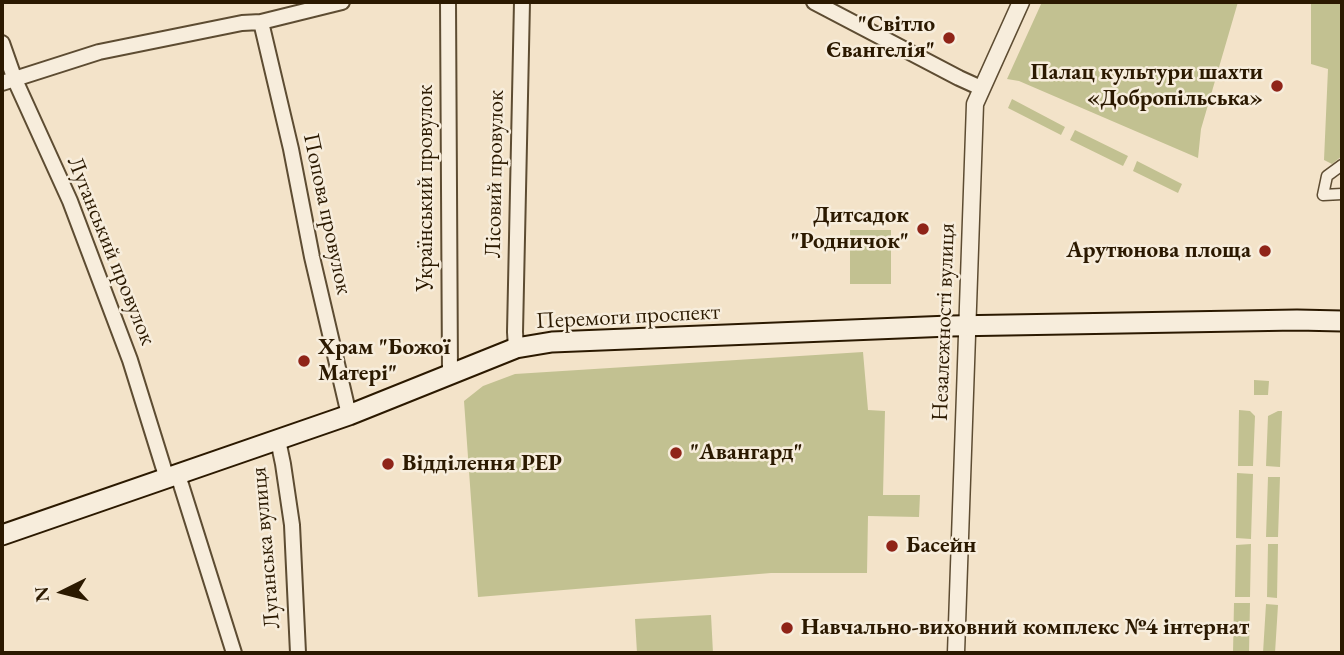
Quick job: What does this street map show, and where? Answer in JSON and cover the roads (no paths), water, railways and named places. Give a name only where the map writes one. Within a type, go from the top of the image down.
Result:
[{"type":"main road","name":"Перемоги проспект","points":[[2,535],[349,415],[516,348],[552,342],[966,326],[1333,321]]},
{"type":"street","points":[[8,81],[99,52],[242,23],[261,22],[342,2]]},
{"type":"street","name":"Український провулок","points":[[448,2],[450,374]]},
{"type":"street","name":"Лісовий провулок","points":[[516,348],[522,2]]},
{"type":"street","points":[[814,2],[981,88]]},
{"type":"street","name":"Незалежності вулиця","points":[[956,653],[975,104],[1021,2]]},
{"type":"street","name":"Попова провулок","points":[[261,22],[349,415]]},
{"type":"street","name":"Луганський провулок","points":[[2,43],[8,81],[74,213],[172,477]]},
{"type":"street","points":[[1342,165],[1327,176],[1323,195],[1342,194]]},
{"type":"street","name":"Луганська вулиця","points":[[278,440],[292,525],[298,653]]},
{"type":"street","name":"Луганська вулиця","points":[[172,477],[234,653]]},
{"type":"place","name":"\"Світло Євангелія\"","points":[[949,38]]},
{"type":"place","name":"Палац культури шахти «Добропільська»","points":[[1277,86]]},
{"type":"place","name":"Дитсадок \"Родничок\"","points":[[923,229]]},
{"type":"place","name":"Арутюнова площа","points":[[1265,251]]},
{"type":"place","name":"Храм \"Божої Матері\"","points":[[304,361]]},
{"type":"place","name":"\"Авангард\"","points":[[676,453]]},
{"type":"place","name":"Відділення РЕР","points":[[388,464]]},
{"type":"place","name":"Басейн","points":[[892,546]]},
{"type":"place","name":"Навчально-виховний комплекс №4 інтернат","points":[[787,628]]}]
